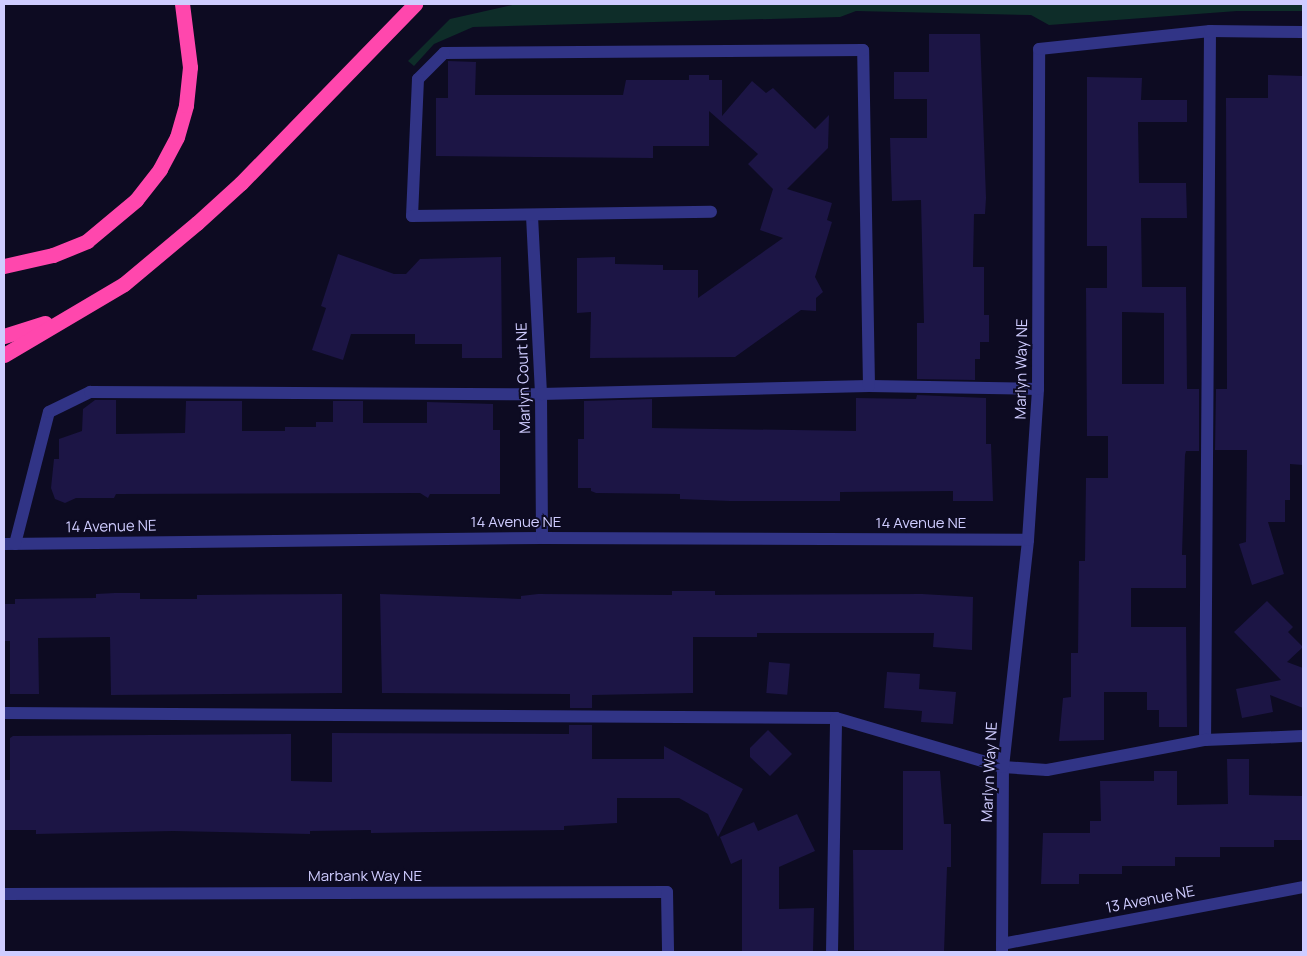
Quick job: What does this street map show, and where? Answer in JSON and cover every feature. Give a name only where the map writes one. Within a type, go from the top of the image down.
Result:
[{"type":"highway","points":[[4,266],[53,255],[87,241],[136,200],[160,169],[177,137],[186,105],[190,67],[182,4]]},
{"type":"highway","points":[[4,355],[124,284],[198,223],[241,183],[415,4]]},
{"type":"highway","points":[[4,336],[26,330],[87,306]]},
{"type":"street","name":"Marlyn Way NE","points":[[1002,948],[1003,767],[1028,540],[1038,389],[1039,49],[1210,31],[1303,32]]},
{"type":"street","points":[[1206,740],[1210,31]]},
{"type":"street","points":[[711,212],[532,216],[412,216],[418,79],[444,53],[863,50],[869,386]]},
{"type":"street","name":"Marlyn Court NE","points":[[532,216],[541,394],[542,538]]},
{"type":"street","points":[[10,544],[49,412],[90,392],[541,394],[869,386],[1038,389]]},
{"type":"street","name":"14 Avenue NE","points":[[10,544],[542,538],[1028,540]]},
{"type":"street","points":[[4,713],[836,718],[1003,767],[1047,770],[1206,740],[1303,736]]},
{"type":"street","points":[[832,952],[836,718]]},
{"type":"street","name":"13 Avenue NE","points":[[1002,948],[1303,886]]},
{"type":"street","name":"Marbank Way NE","points":[[4,894],[666,892],[668,952]]},
{"type":"green space","points":[[517,4],[1303,4],[1303,11],[1237,11],[1049,25],[1031,15],[856,11],[840,17],[473,27],[434,44],[414,66],[408,61],[450,19]]},
{"type":"building","points":[[929,34],[980,34],[986,198],[985,214],[974,214],[973,267],[984,267],[984,315],[989,315],[989,342],[980,342],[980,359],[975,359],[975,380],[917,379],[917,323],[924,323],[921,200],[892,201],[890,138],[927,138],[927,99],[894,99],[894,72],[929,72]]},
{"type":"building","points":[[448,61],[476,62],[475,95],[623,95],[626,80],[689,80],[689,75],[709,75],[709,80],[722,80],[722,116],[752,81],[766,93],[773,88],[815,129],[829,115],[828,148],[787,189],[832,203],[827,220],[832,222],[815,277],[823,292],[816,298],[816,311],[801,310],[735,357],[590,358],[591,312],[577,313],[577,258],[615,257],[615,264],[663,265],[663,270],[698,270],[698,298],[783,238],[760,230],[773,189],[748,164],[758,154],[709,111],[709,146],[653,146],[653,158],[436,156],[436,98],[448,98]]},
{"type":"building","points":[[1268,75],[1303,76],[1303,465],[1290,464],[1290,500],[1285,500],[1285,522],[1268,522],[1284,574],[1252,585],[1239,544],[1246,542],[1247,450],[1215,450],[1216,389],[1227,389],[1226,98],[1268,98]]},
{"type":"building","points":[[1087,77],[1142,78],[1141,100],[1187,100],[1187,122],[1138,122],[1139,183],[1186,183],[1187,218],[1141,218],[1142,287],[1186,287],[1187,389],[1199,389],[1199,451],[1186,451],[1185,455],[1182,555],[1186,555],[1186,588],[1131,588],[1131,627],[1186,627],[1187,727],[1159,727],[1159,710],[1147,710],[1147,692],[1104,692],[1104,740],[1059,741],[1063,698],[1071,697],[1071,653],[1078,653],[1079,561],[1085,561],[1086,478],[1108,478],[1108,436],[1087,436],[1086,288],[1107,288],[1107,246],[1087,246]],"holes":[[[1122,312],[1164,313],[1164,384],[1122,384]]]},
{"type":"building","points":[[338,254],[394,274],[406,274],[420,259],[501,257],[502,358],[462,358],[462,344],[415,344],[415,334],[351,334],[343,360],[312,350],[326,308],[321,306]]},
{"type":"building","points":[[917,395],[986,398],[986,444],[991,444],[993,501],[953,501],[953,491],[840,492],[840,501],[730,501],[680,499],[680,494],[596,493],[591,491],[591,488],[578,488],[578,439],[584,439],[584,401],[652,399],[652,428],[856,431],[856,398],[916,399]]},
{"type":"building","points":[[95,400],[116,400],[116,434],[185,433],[186,401],[242,401],[242,431],[285,431],[285,427],[316,427],[316,422],[333,422],[333,401],[363,401],[363,423],[427,423],[427,402],[493,404],[493,430],[500,430],[500,494],[430,494],[428,498],[420,493],[116,494],[114,498],[76,498],[65,503],[55,499],[51,488],[54,459],[59,459],[59,439],[82,431],[83,409]]},
{"type":"building","points":[[672,591],[715,591],[715,595],[922,594],[973,597],[972,650],[933,647],[934,633],[757,633],[757,637],[693,637],[693,693],[592,695],[592,708],[570,708],[570,694],[382,693],[380,594],[521,599],[521,596],[538,594],[672,595]]},
{"type":"building","points":[[140,593],[140,599],[197,599],[197,595],[342,594],[342,693],[111,695],[110,637],[38,638],[39,694],[10,694],[10,641],[4,641],[4,604],[15,604],[15,599],[96,598],[96,594]]},
{"type":"building","points":[[1267,601],[1293,627],[1288,632],[1303,647],[1287,662],[1303,668],[1303,708],[1270,695],[1273,712],[1242,718],[1236,689],[1281,680],[1234,632]]},
{"type":"building","points":[[769,662],[790,664],[787,695],[766,693]]},
{"type":"building","points":[[887,672],[920,674],[919,689],[956,692],[953,724],[921,722],[922,711],[884,708]]},
{"type":"building","points":[[569,725],[592,725],[592,759],[664,759],[664,746],[743,789],[718,837],[708,814],[679,798],[617,798],[617,823],[564,826],[564,830],[371,833],[371,830],[310,831],[310,834],[173,831],[36,834],[36,830],[4,830],[4,780],[10,780],[10,738],[13,736],[291,734],[291,781],[332,782],[332,733],[569,734]]},
{"type":"building","points":[[768,730],[792,754],[770,776],[750,757],[750,748]]},
{"type":"building","points":[[1227,759],[1249,759],[1249,795],[1303,796],[1303,840],[1274,840],[1274,847],[1220,847],[1220,857],[1175,857],[1175,866],[1122,866],[1122,874],[1079,874],[1079,884],[1041,884],[1043,833],[1090,833],[1090,821],[1101,821],[1100,781],[1154,781],[1154,771],[1177,771],[1177,805],[1228,804]]},
{"type":"building","points":[[903,771],[940,771],[944,824],[951,824],[951,867],[947,867],[944,952],[854,950],[853,850],[903,850]]},
{"type":"building","points":[[797,814],[815,851],[779,867],[779,909],[814,908],[813,952],[742,952],[742,859],[731,864],[720,837],[754,822],[758,831]]}]
